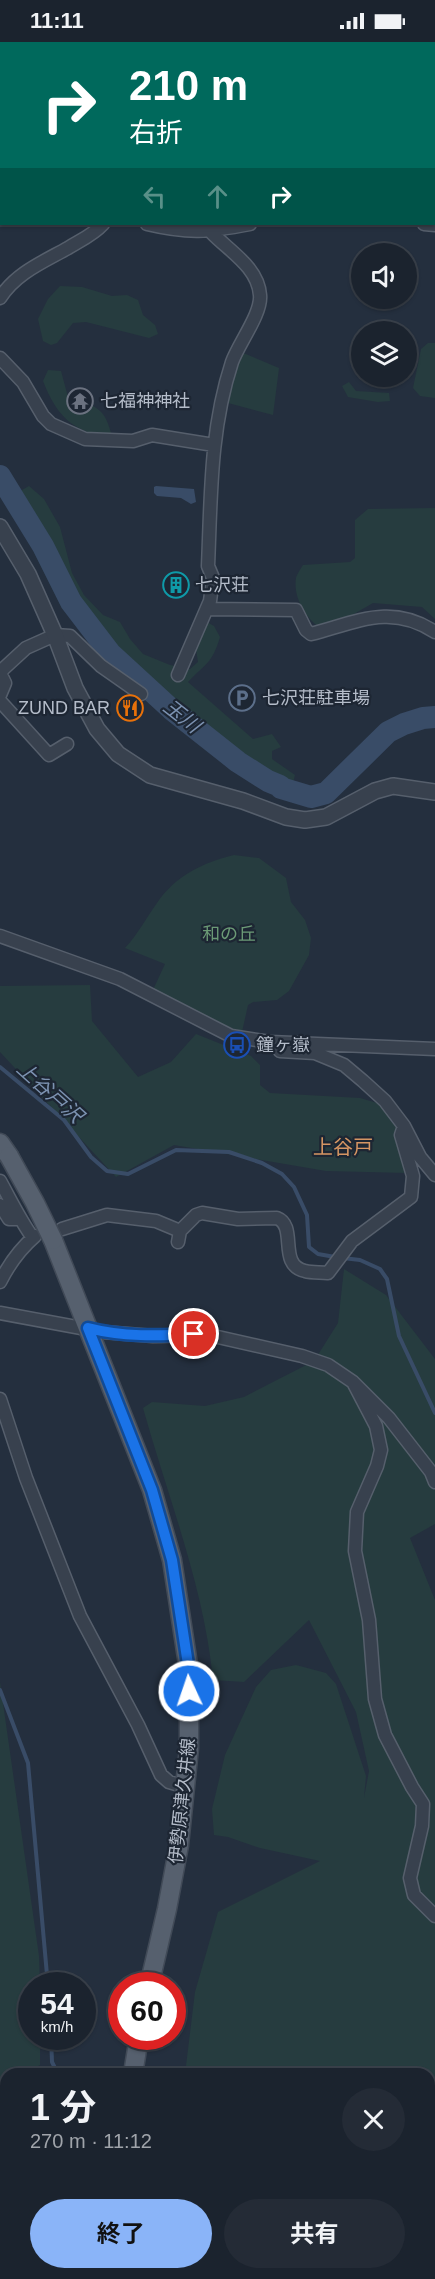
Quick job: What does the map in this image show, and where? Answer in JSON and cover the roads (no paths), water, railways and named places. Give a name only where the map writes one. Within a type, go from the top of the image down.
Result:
[{"type":"main road","name":"伊勢原津久井線","points":[[3,1149],[35,1203],[46,1236],[88,1328],[152,1490],[172,1560],[189,1671],[189,1748],[179,1845],[152,1972]]},
{"type":"main road","points":[[134,2068],[137,2050]]},
{"type":"street","points":[[0,296],[15,279],[87,238],[102,225]]},
{"type":"street","points":[[151,225],[175,231],[211,232],[245,225]]},
{"type":"street","points":[[178,675],[207,609],[213,578],[208,566],[214,446],[224,388],[237,349],[259,307],[260,296],[256,278],[242,260],[211,232]]},
{"type":"street","points":[[0,358],[16,373],[51,424],[85,439],[133,441],[152,435],[214,446]]},
{"type":"street","points":[[0,527],[28,574],[75,688],[97,729],[118,754],[150,775],[243,801],[286,817],[305,820],[326,817],[375,791],[393,786],[415,787],[435,792]]},
{"type":"street","points":[[207,609],[296,610],[306,630],[311,634],[362,619],[384,616],[404,617],[435,632]]},
{"type":"street","points":[[0,695],[5,683],[1,675],[2,670],[26,648],[55,635],[70,636],[100,666],[141,694]]},
{"type":"street","points":[[0,701],[49,755],[66,744]]},
{"type":"street","points":[[0,936],[120,980],[231,1036],[252,1040],[435,1049]]},
{"type":"street","points":[[252,1040],[268,1050],[315,1053],[344,1065],[385,1101],[435,1175]]},
{"type":"street","points":[[0,1282],[8,1266],[46,1236],[107,1215],[156,1221],[179,1237],[196,1215],[238,1219],[277,1218],[283,1220],[287,1225],[287,1248],[297,1268],[304,1271],[328,1273],[352,1241],[411,1197],[413,1176],[401,1135],[404,1126]]},
{"type":"street","points":[[0,1181],[19,1219]]},
{"type":"street","points":[[0,1205],[9,1219],[19,1219],[46,1236]]},
{"type":"street","points":[[0,1313],[103,1332],[153,1336],[194,1334],[224,1338],[302,1356],[328,1365],[353,1382],[388,1418],[431,1472],[435,1482]]},
{"type":"street","points":[[353,1382],[376,1426],[381,1450],[377,1466],[357,1512],[355,1551],[369,1620],[375,1699],[385,1735],[423,1804],[422,1826],[410,1878],[414,1895],[435,1916]]},
{"type":"street","points":[[0,1399],[26,1478],[80,1616],[138,1725],[161,1775],[170,1782],[186,1787]]},
{"type":"water","points":[[156,486],[194,489],[196,502],[191,504],[181,498],[157,496],[154,493]]},
{"type":"waterway","name":"玉川","points":[[0,476],[43,546],[71,602],[110,653],[171,709],[238,762],[268,781],[281,788],[311,797],[326,793],[388,732],[404,724],[435,717]]},
{"type":"waterway","name":"上谷戸沢","points":[[0,1067],[64,1120],[91,1157],[107,1171],[128,1174],[176,1150],[229,1152],[262,1163],[282,1174],[294,1187],[307,1215],[309,1247],[318,1254],[335,1257]]},
{"type":"waterway","name":"上谷戸沢","points":[[343,1258],[360,1260],[380,1269],[387,1279],[399,1336],[435,1413]]},
{"type":"waterway","points":[[0,1690],[28,1763],[47,1972]]},
{"type":"waterway","points":[[52,2050],[52,2062],[55,2068]]},
{"type":"place","name":"七福神神社","points":[[80,401]]},
{"type":"place","name":"七沢荘","points":[[176,585]]},
{"type":"place","name":"七沢荘駐車場","points":[[242,698]]},
{"type":"place","name":"ZUND BAR","points":[[130,708]]},
{"type":"place","name":"鐘ヶ嶽","points":[[237,1045]]},
{"type":"district","name":"上谷戸","points":[[343,1147]]},
{"type":"park label","name":"和の丘","points":[[229,934]]}]
